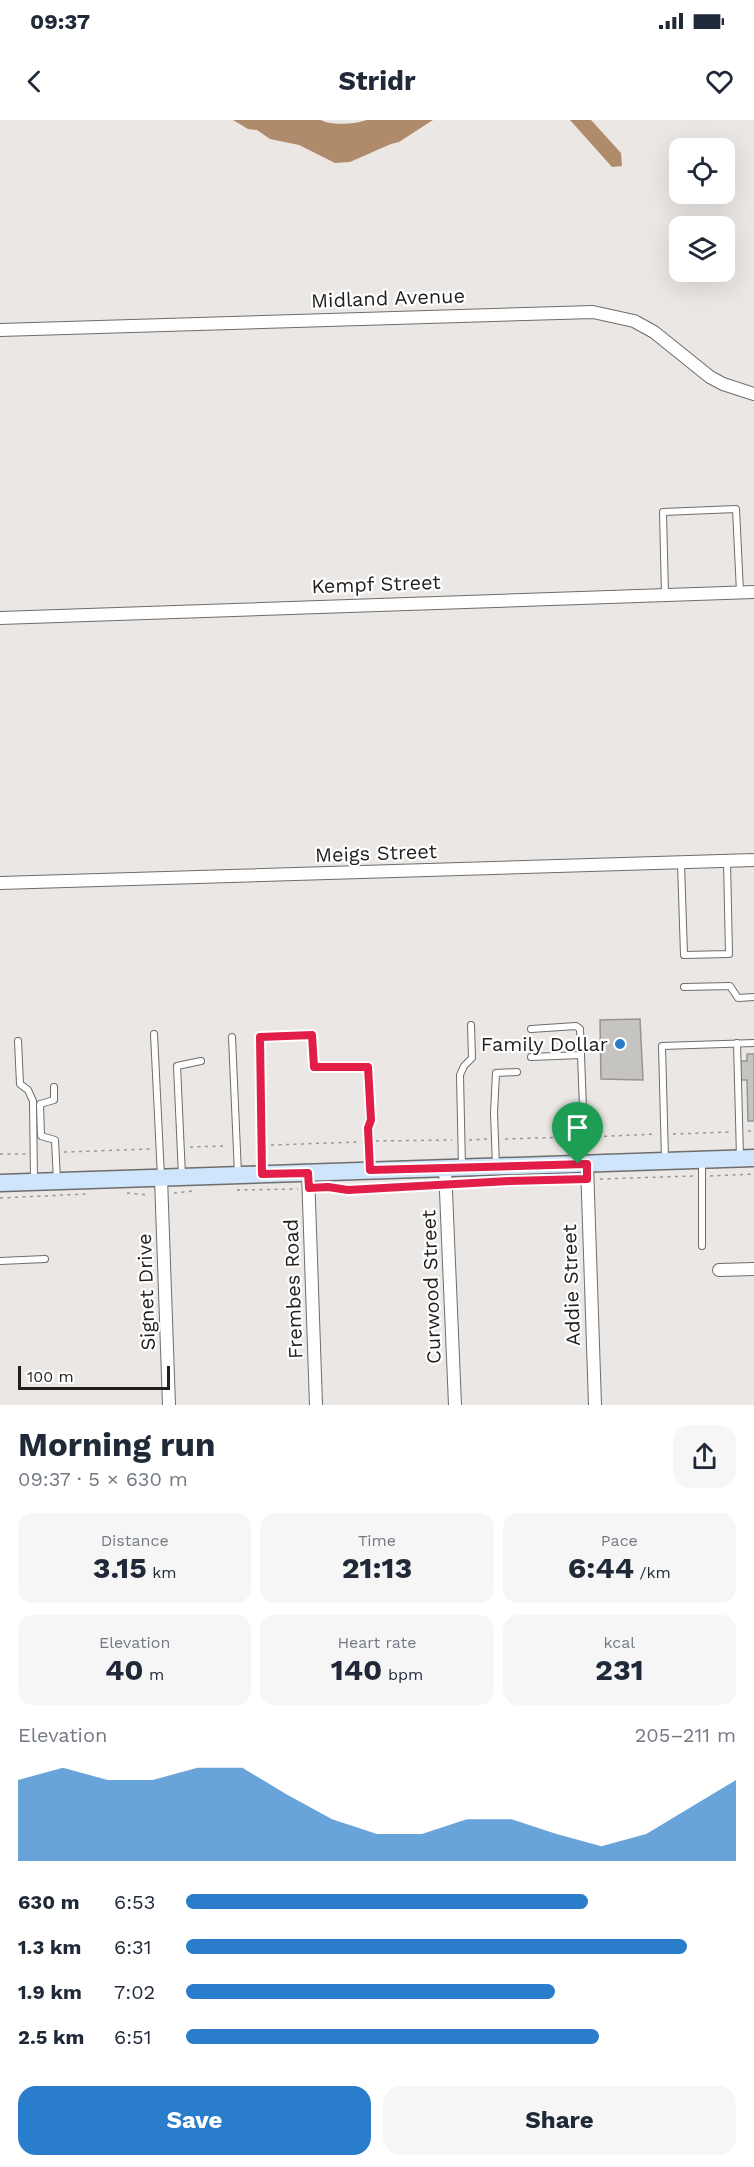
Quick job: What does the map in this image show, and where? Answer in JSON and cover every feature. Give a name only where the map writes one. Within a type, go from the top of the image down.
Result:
[{"type":"main road","points":[[0,1183],[57,1181],[161,1186],[182,1177],[233,1182],[262,1174],[309,1180],[370,1170],[451,1173],[496,1166],[584,1169],[665,1161],[702,1168],[747,1158]]},
{"type":"street","name":"Midland Avenue","points":[[0,330],[593,312],[634,321],[654,332],[723,384],[754,394]]},
{"type":"street","name":"Kempf Street","points":[[0,618],[754,592]]},
{"type":"street","name":"Meigs Street","points":[[0,884],[754,860]]},
{"type":"street","name":"Addie Street","points":[[584,1169],[595,1405]]},
{"type":"street","name":"Curwood Street","points":[[451,1173],[455,1405]]},
{"type":"street","name":"Frembes Road","points":[[309,1180],[316,1405]]},
{"type":"street","name":"Signet Drive","points":[[161,1186],[169,1405]]},
{"type":"street","points":[[719,1270],[754,1269]]},
{"type":"lane","points":[[665,595],[663,512],[736,509],[740,592]]},
{"type":"lane","points":[[681,863],[684,955],[729,954],[727,861]]},
{"type":"lane","points":[[684,987],[730,986],[738,998],[754,997]]},
{"type":"lane","points":[[451,1173],[460,1075],[464,1066],[472,1058],[471,1025]]},
{"type":"lane","points":[[531,1029],[576,1026],[580,1029],[584,1169]]},
{"type":"lane","points":[[154,1034],[161,1186]]},
{"type":"lane","points":[[262,1174],[260,1037],[312,1035],[314,1067],[368,1067],[371,1120],[368,1128],[370,1170]]},
{"type":"lane","points":[[232,1037],[233,1182]]},
{"type":"lane","points":[[18,1041],[20,1084],[28,1090],[33,1101],[34,1182]]},
{"type":"lane","points":[[737,1043],[747,1158]]},
{"type":"lane","points":[[665,1161],[662,1046],[754,1043]]},
{"type":"lane","points":[[531,1057],[581,1055]]},
{"type":"lane","points":[[182,1177],[177,1066],[201,1061]]},
{"type":"lane","points":[[496,1166],[494,1113],[496,1073],[517,1072]]},
{"type":"lane","points":[[54,1087],[54,1100],[40,1104],[41,1136],[54,1140],[57,1181]]},
{"type":"lane","points":[[702,1168],[702,1246]]},
{"type":"lane","points":[[0,1261],[45,1259]]},
{"type":"path","points":[[233,1182],[260,1191],[309,1180],[328,1187],[348,1190],[451,1173],[702,1168],[754,1174]]},
{"type":"path","points":[[121,1193],[145,1196],[161,1186],[196,1191]]},
{"type":"path","points":[[0,1198],[88,1194]]},
{"type":"shaded area","points":[[233,120],[321,120],[344,124],[367,120],[433,120],[399,142],[350,162],[335,163],[299,145],[270,139],[257,130],[248,129]]},
{"type":"shaded area","points":[[570,120],[591,120],[621,153],[622,166],[612,167]]},
{"type":"building","name":"Family Dollar","points":[[640,1019],[643,1080],[601,1079],[600,1020]]},
{"type":"building","points":[[747,1054],[754,1054],[754,1121],[748,1121],[747,1080],[740,1080],[739,1061],[747,1061]]},
{"type":"place","name":"Family Dollar","points":[[620,1044]]},
{"type":"route","points":[[312,1035],[314,1067],[368,1067],[371,1120],[368,1128],[370,1170],[578,1164],[587,1164],[587,1179],[348,1190],[328,1187],[309,1188],[308,1173],[262,1174],[260,1037],[312,1035]]}]
